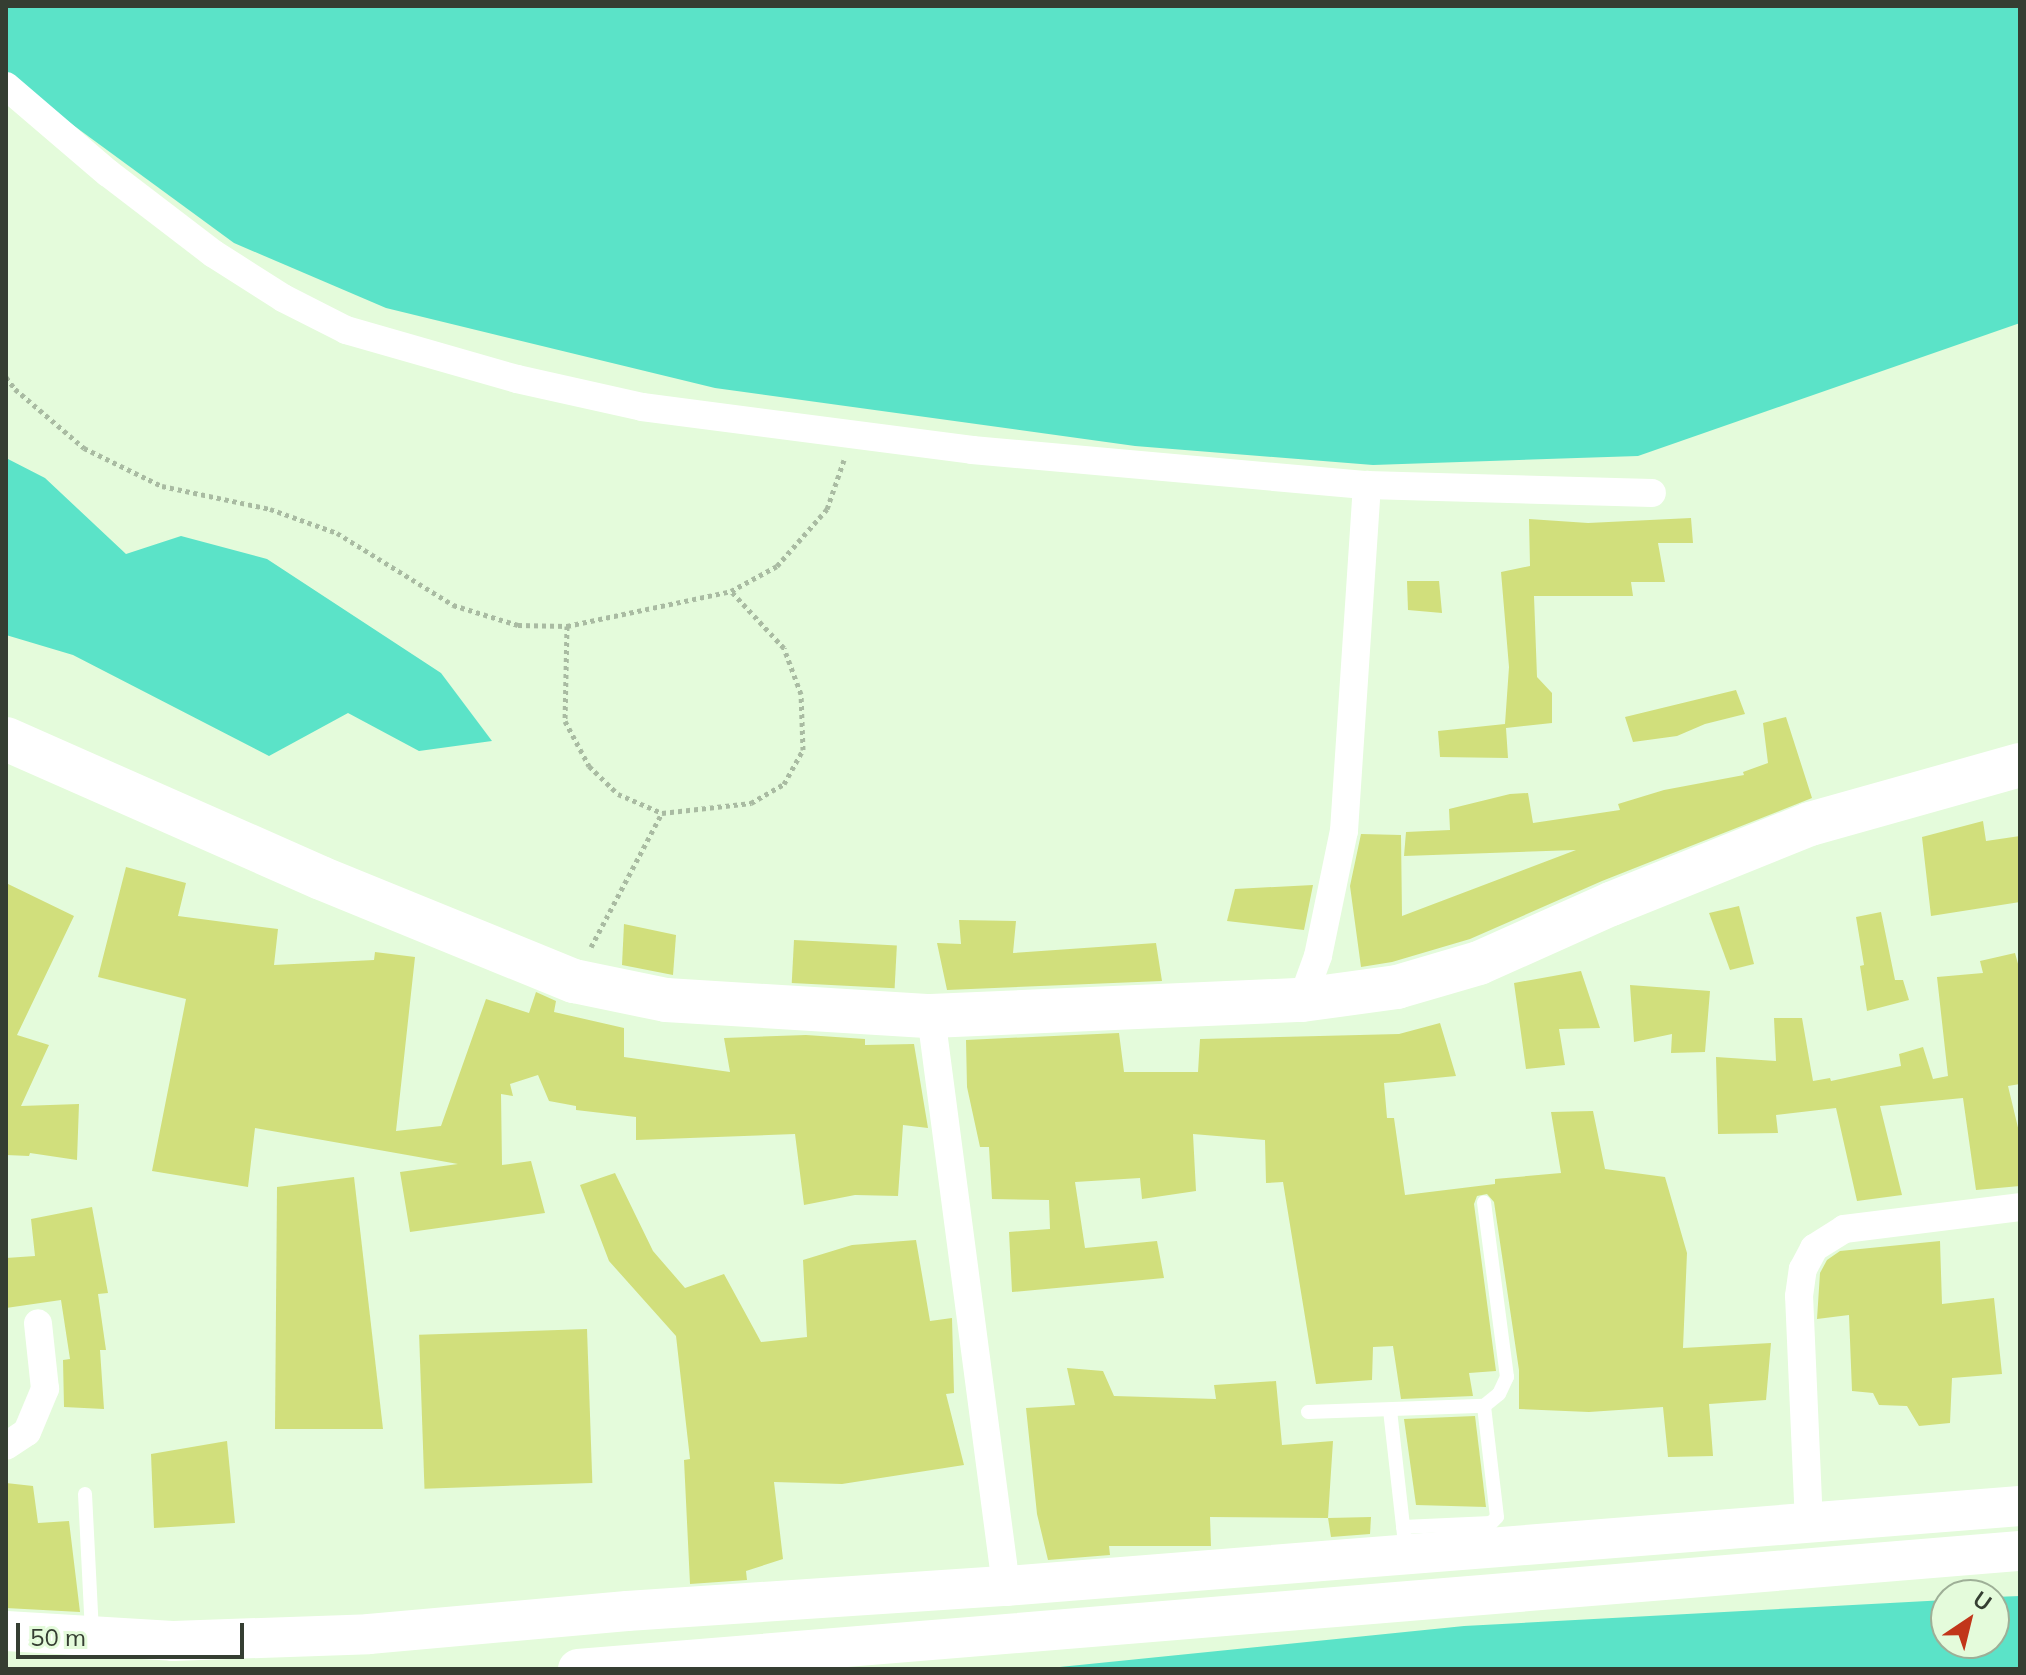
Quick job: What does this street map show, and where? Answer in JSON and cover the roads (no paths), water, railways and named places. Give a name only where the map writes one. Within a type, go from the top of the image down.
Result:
[{"type":"highway","points":[[6,739],[321,878],[574,981],[666,1000],[931,1016],[1302,1000],[1397,987],[1479,963],[1611,904],[1810,824],[2020,765]]},
{"type":"street","points":[[6,86],[108,173],[214,254],[283,298],[346,330],[449,362],[642,407],[972,450],[1367,485],[1652,493]]},
{"type":"street","points":[[1302,1000],[1318,956],[1344,831],[1367,485]]},
{"type":"street","points":[[931,1016],[1006,1586]]},
{"type":"street","points":[[1809,1524],[1799,1296],[1803,1269],[1814,1248],[1844,1229],[2020,1207]]},
{"type":"street","points":[[6,1446],[27,1432],[45,1389],[38,1323]]},
{"type":"street","points":[[6,1631],[367,1651],[627,1611],[1006,1586],[1484,1535],[1809,1524],[2020,1506]]},
{"type":"street","points":[[1395,1601],[1399,1546]]},
{"type":"street","points":[[578,1669],[2020,1551]]},
{"type":"lane","points":[[1308,1412],[1484,1406],[1499,1394],[1507,1377],[1484,1203]]},
{"type":"lane","points":[[1484,1406],[1498,1508],[1497,1517],[1484,1535]]},
{"type":"lane","points":[[1390,1410],[1399,1546]]},
{"type":"lane","points":[[85,1494],[92,1637]]},
{"type":"water","points":[[6,6],[2020,6],[2020,323],[1638,456],[1373,465],[1135,446],[715,388],[386,308],[234,243],[6,76]]},
{"type":"water","points":[[6,458],[45,478],[126,554],[181,536],[267,559],[441,673],[492,741],[419,751],[348,713],[269,756],[73,655],[6,635]]},
{"type":"water","points":[[2010,1596],[2020,1596],[2020,1669],[1040,1669],[1464,1626],[1930,1601],[1930,1659],[2010,1659]]}]
